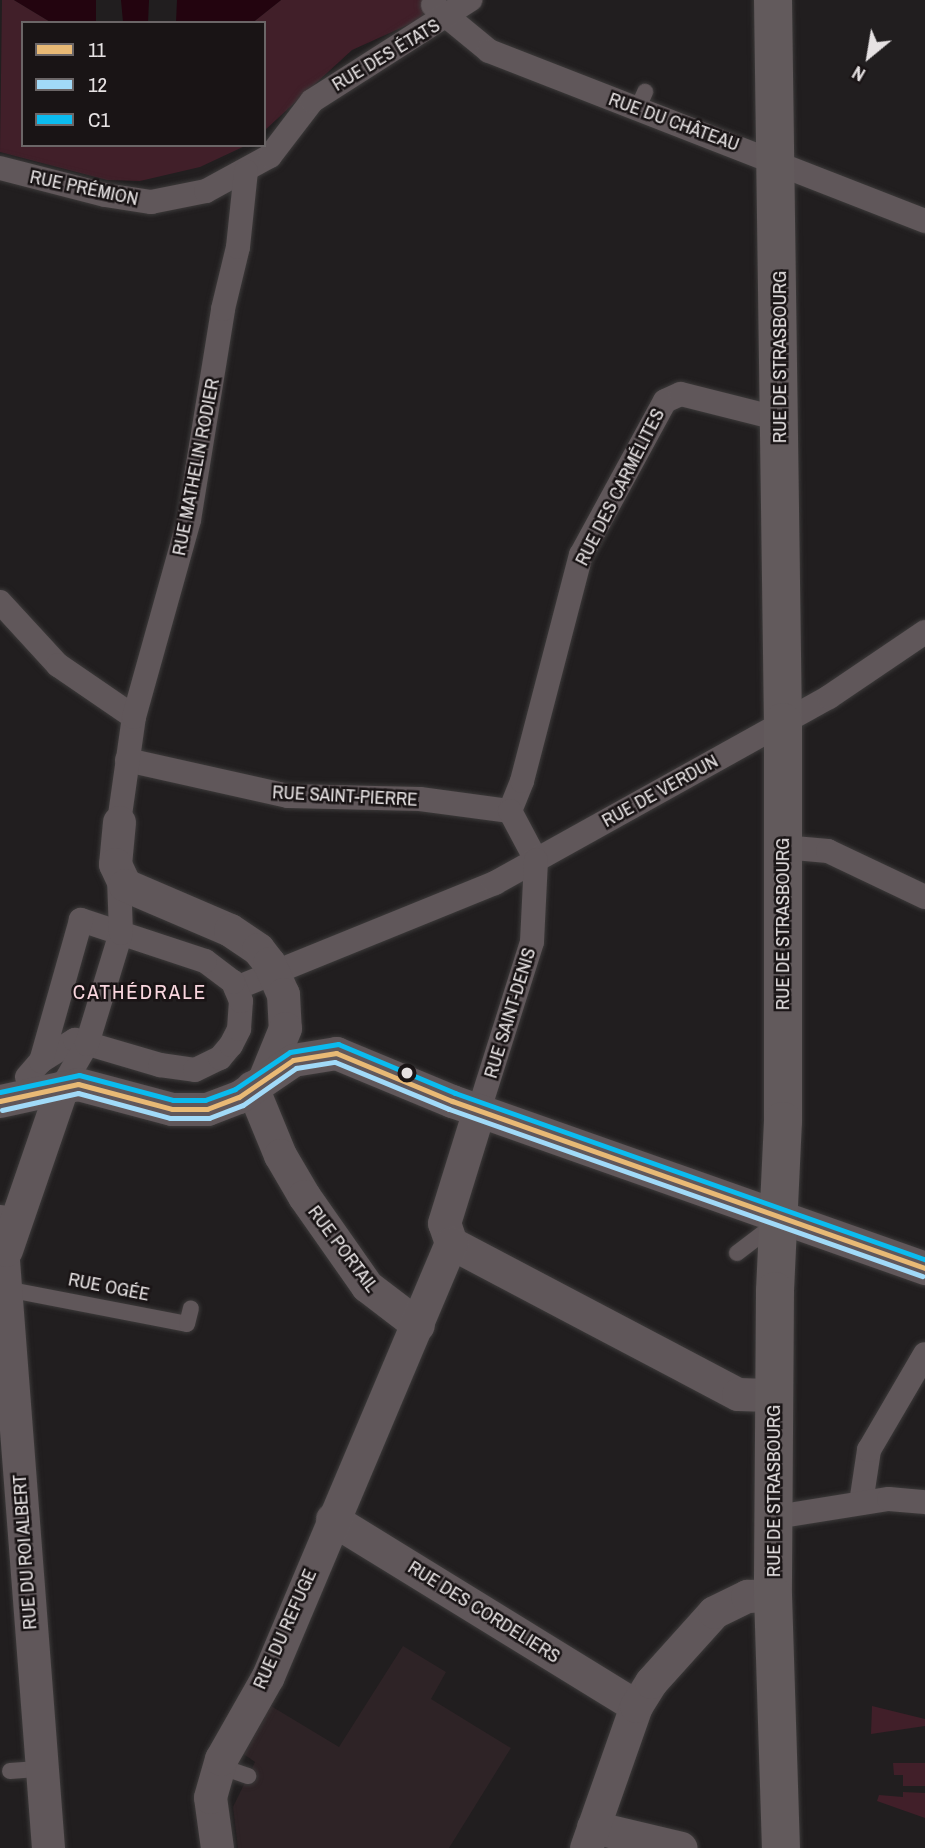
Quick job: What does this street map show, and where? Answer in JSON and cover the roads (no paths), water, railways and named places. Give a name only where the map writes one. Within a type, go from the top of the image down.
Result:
[{"type":"main road","name":"RUE DE STRASBOURG","points":[[774,0],[783,723],[774,1595],[780,1848]]},
{"type":"street","name":"RUE DES ÉTATS","points":[[246,171],[270,156],[312,101],[435,8],[470,0]]},
{"type":"street","name":"RUE DU CHÂTEAU","points":[[435,8],[489,51],[641,101],[775,162],[925,221]]},
{"type":"street","name":"RUE PRÉMION","points":[[0,168],[105,195],[151,202],[206,191],[246,171]]},
{"type":"street","name":"RUE MATHELIN RODIER","points":[[119,822],[134,717],[189,520],[223,309],[238,247],[246,171]]},
{"type":"street","name":"RUE DES CARMÉLITES","points":[[510,811],[522,781],[581,555],[667,397],[681,394],[780,419]]},
{"type":"street","points":[[0,601],[58,665],[134,717]]},
{"type":"street","name":"RUE DE VERDUN","points":[[236,988],[386,931],[495,883],[829,697],[925,632]]},
{"type":"street","name":"RUE SAINT-PIERRE","points":[[127,760],[288,796],[420,799],[510,811]]},
{"type":"street","points":[[510,811],[536,860]]},
{"type":"street","points":[[62,1087],[87,1044],[121,933],[119,878],[115,864],[119,822]]},
{"type":"street","points":[[783,847],[828,851],[925,897]]},
{"type":"street","name":"RUE SAINT-DENIS","points":[[451,1243],[444,1223],[532,942],[536,860]]},
{"type":"street","points":[[119,878],[133,891],[245,938],[274,972],[283,994],[285,1028],[259,1082]]},
{"type":"street","points":[[82,913],[121,933],[205,961],[236,988],[242,1014],[239,1029],[220,1058],[209,1065],[185,1071],[75,1040],[34,1069],[82,913]]},
{"type":"street","points":[[0,1101],[78,1084],[190,1111],[223,1105],[293,1060],[323,1052],[360,1062],[479,1110],[735,1200],[779,1220],[925,1268]]},
{"type":"street","name":"RUE PORTAIL","points":[[259,1082],[280,1155],[304,1196],[368,1286],[418,1325]]},
{"type":"street","name":"RUE DU ROI ALBERT","points":[[4,1256],[62,1087]]},
{"type":"street","name":"RUE DU ROI ALBERT","points":[[0,1221],[6,1289],[6,1394],[26,1770],[47,1848]]},
{"type":"street","points":[[451,1243],[594,1314],[738,1394],[775,1395]]},
{"type":"street","name":"RUE DU REFUGE","points":[[217,1848],[210,1797],[233,1771],[268,1676],[332,1519],[418,1325],[451,1243]]},
{"type":"street","points":[[861,1503],[869,1450],[925,1354]]},
{"type":"street","points":[[776,1517],[861,1503],[925,1502]]},
{"type":"street","name":"RUE DES CORDELIERS","points":[[332,1519],[636,1706]]},
{"type":"street","points":[[681,1848],[590,1838],[636,1706],[651,1682],[708,1608],[747,1596],[774,1595]]},
{"type":"lane","points":[[737,1253],[779,1220]]},
{"type":"lane","name":"RUE OGÉE","points":[[6,1289],[187,1324],[191,1308]]},
{"type":"district","name":"CATHÉDRALE","points":[[140,992]]}]
